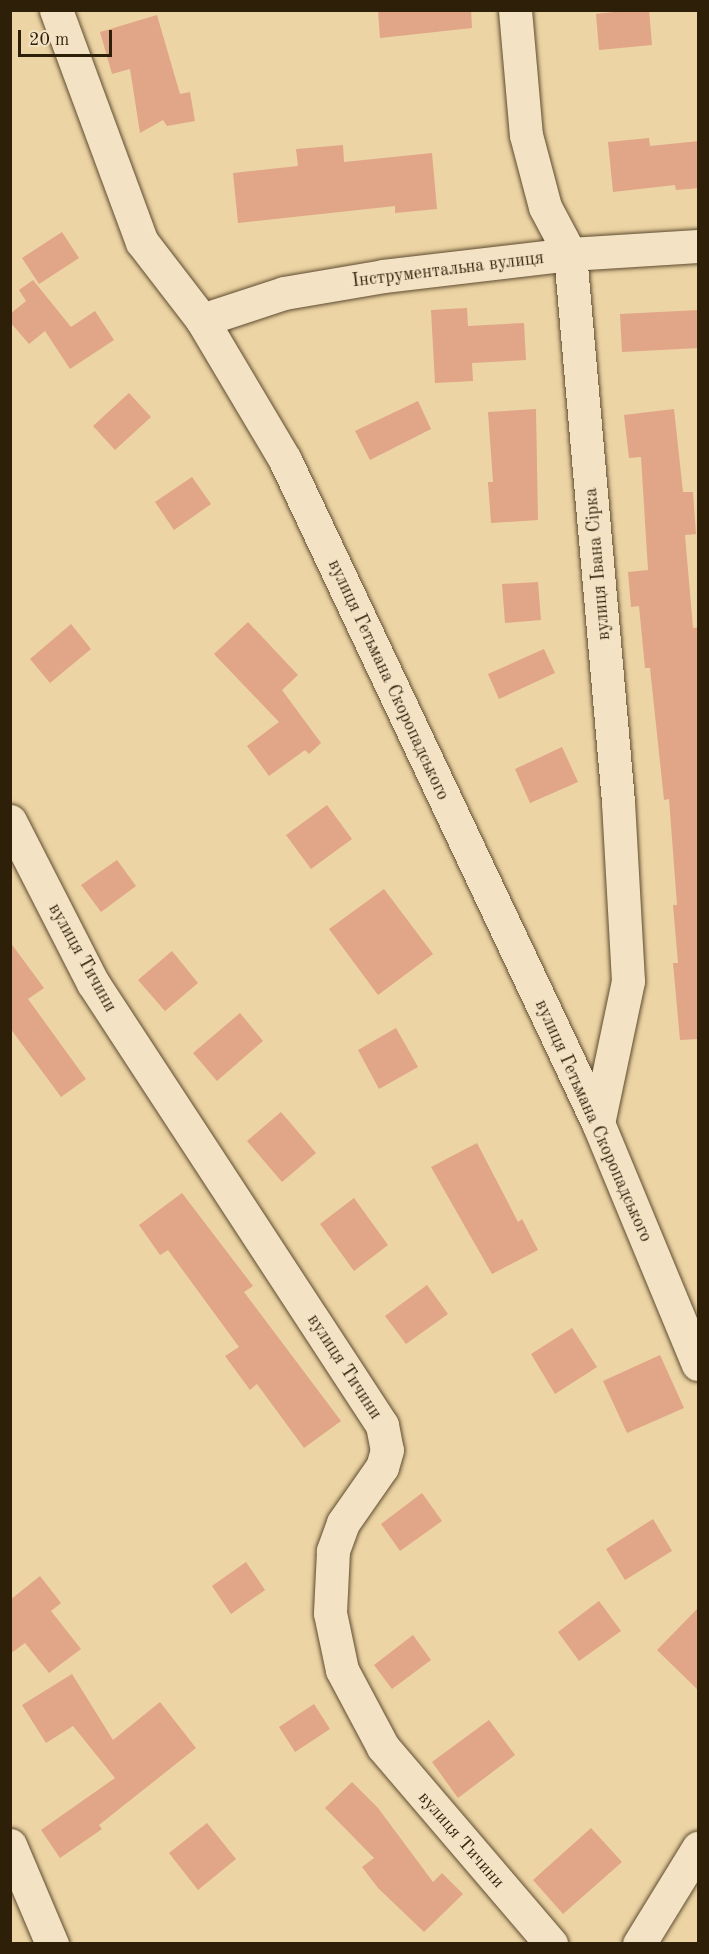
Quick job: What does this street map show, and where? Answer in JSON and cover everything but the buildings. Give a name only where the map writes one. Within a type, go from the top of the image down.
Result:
[{"type":"street","name":"вулиця Гетьмана Скоропадського","points":[[56,10],[142,242],[201,320],[285,460],[598,1124],[699,1364]]},
{"type":"street","name":"вулиця Івана Сірка","points":[[515,10],[526,135],[545,207],[570,254],[618,802],[628,981],[598,1124]]},
{"type":"street","name":"Інструментальна вулиця","points":[[201,320],[284,293],[383,276],[570,254],[699,246]]},
{"type":"street","name":"вулиця Тичини","points":[[10,821],[93,983],[382,1425],[387,1450],[382,1467],[346,1517],[333,1551],[330,1613],[342,1670],[383,1747],[551,1944]]},
{"type":"street","points":[[10,1845],[51,1944]]},
{"type":"street","points":[[639,1944],[699,1848]]}]
